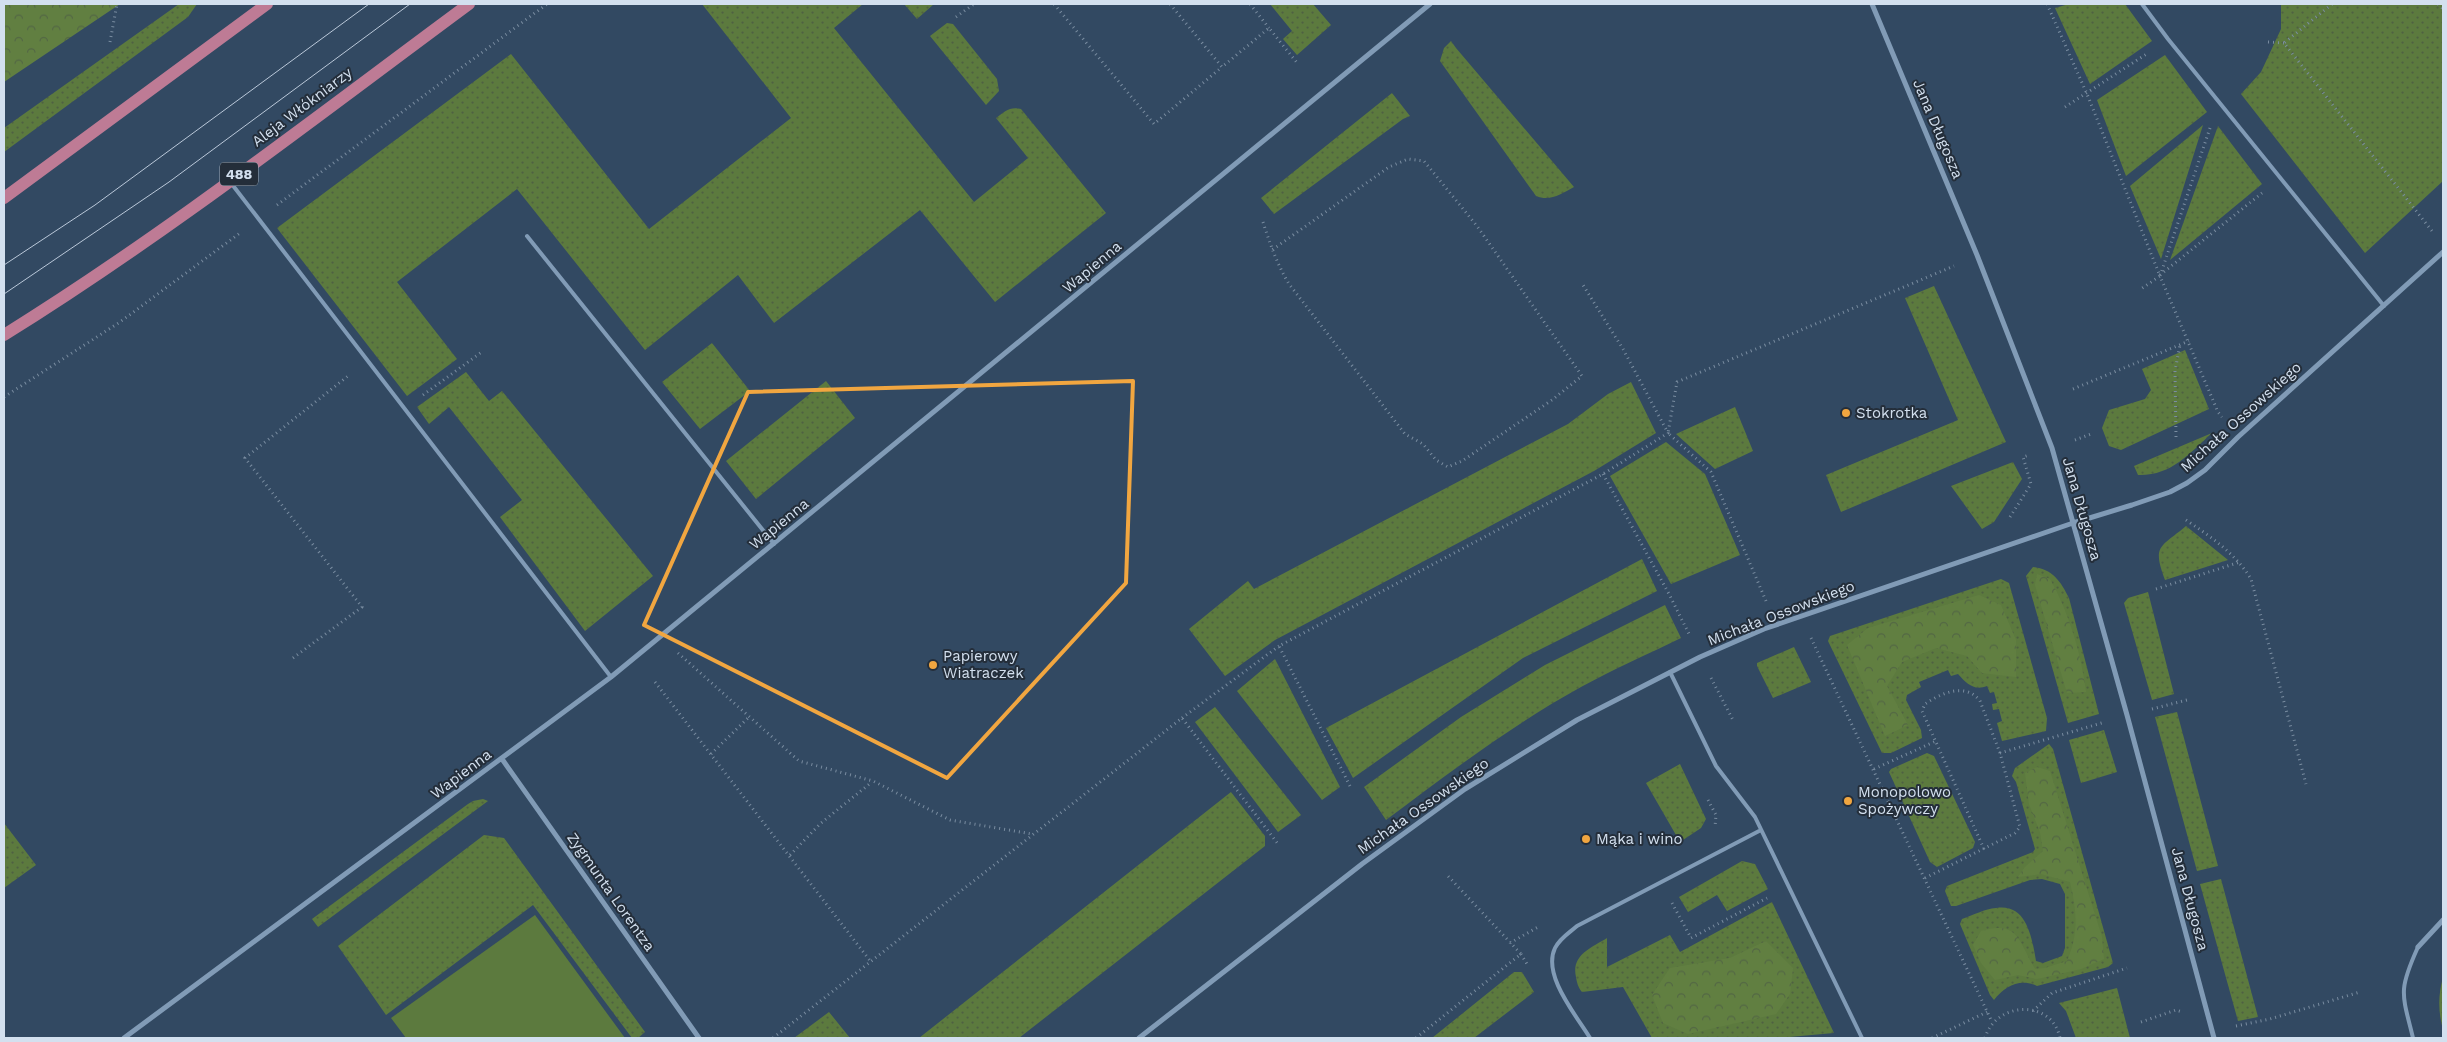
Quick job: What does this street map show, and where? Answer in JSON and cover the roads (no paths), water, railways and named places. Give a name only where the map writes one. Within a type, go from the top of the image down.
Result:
[{"type":"main road","points":[[4,198],[267,4]]},
{"type":"main road","name":"Aleja Włókniarzy","points":[[4,335],[107,269],[469,4]]},
{"type":"street","name":"Wapienna","points":[[124,1038],[502,759],[664,635],[1430,4]]},
{"type":"street","name":"Jana Długosza","points":[[1872,4],[1977,255],[2052,448],[2127,715],[2214,1038]]},
{"type":"street","name":"Michała Ossowskiego","points":[[1139,1038],[1362,864],[1465,789],[1577,720],[1700,657],[1774,626],[2073,523],[2170,492],[2193,479],[2443,252]]},
{"type":"street","name":"Zygmunta Lorentza","points":[[502,759],[699,1038]]},
{"type":"street","points":[[2418,947],[2443,920]]},
{"type":"lane","points":[[2142,4],[2168,39],[2384,306]]},
{"type":"lane","points":[[229,181],[611,676]]},
{"type":"lane","points":[[527,236],[774,544]]},
{"type":"lane","points":[[1670,672],[1716,766],[1755,817],[1862,1038]]},
{"type":"lane","points":[[1590,1038],[1554,978],[1552,961],[1555,949],[1561,939],[1577,926],[1761,830]]},
{"type":"lane","points":[[2413,1038],[2402,993],[2407,970],[2418,947]]},
{"type":"tram line","points":[[4,265],[95,205],[369,4]]},
{"type":"tram line","points":[[4,294],[169,182],[410,4]]},
{"type":"place","name":"Stokrotka","points":[[1846,413]]},
{"type":"place","name":"Papierowy Wiatraczek","points":[[933,665]]},
{"type":"place","name":"Monopolowo Spożywczy","points":[[1848,801]]},
{"type":"place","name":"Mąka i wino","points":[[1586,839]]}]
